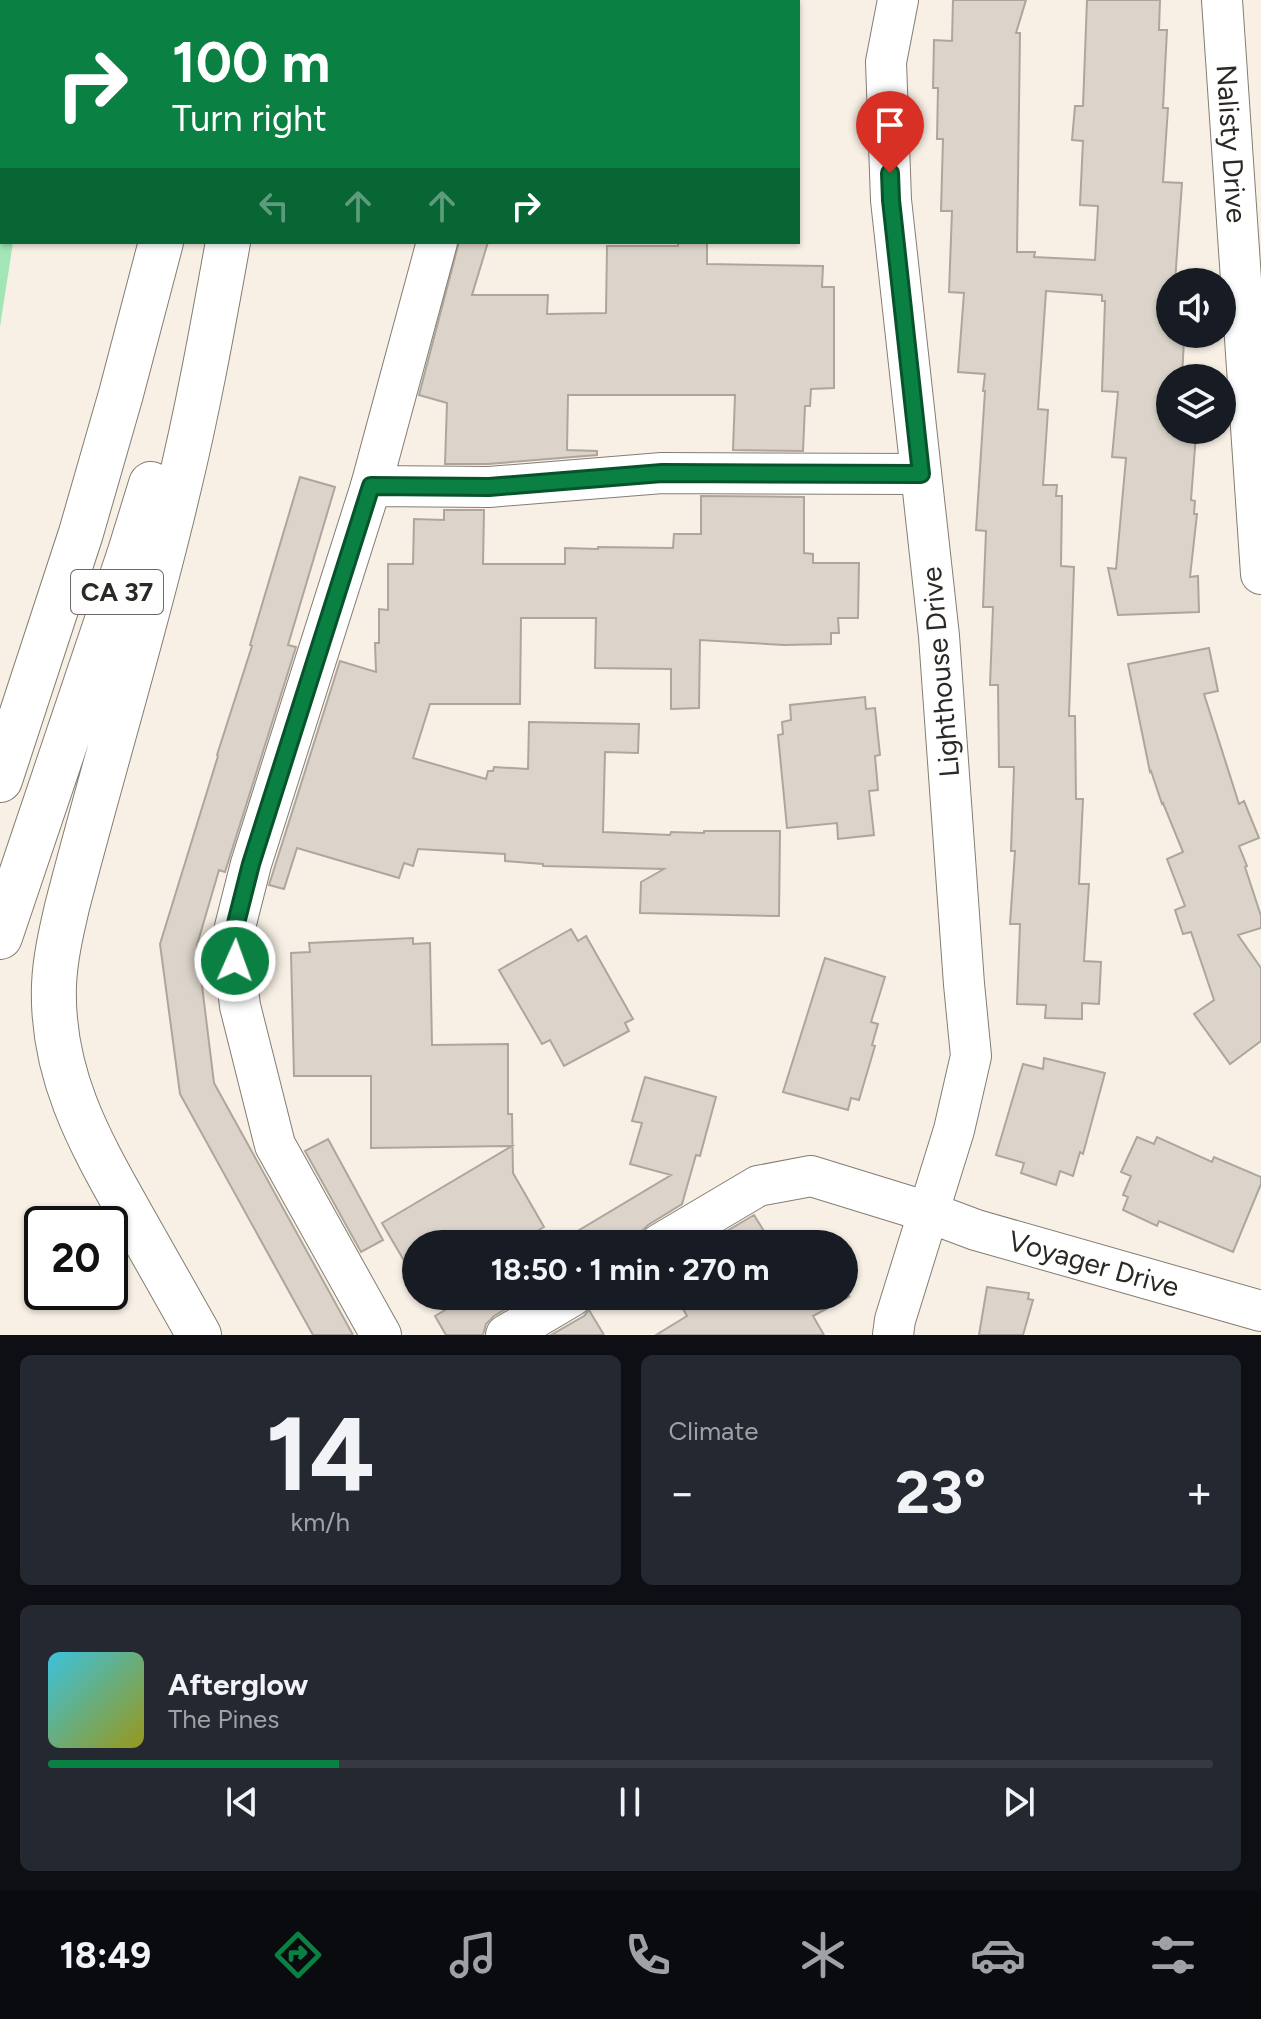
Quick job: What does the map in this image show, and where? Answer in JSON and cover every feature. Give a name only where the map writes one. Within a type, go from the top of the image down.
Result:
[{"type":"highway","points":[[81,533],[132,244]]},
{"type":"highway","name":"CA 37","points":[[0,780],[81,533],[160,244]]},
{"type":"highway","name":"CA 37","points":[[0,937],[130,552],[218,244]]},
{"type":"highway","points":[[199,1335],[82,1125],[59,1054],[54,984],[67,907],[146,620],[178,490],[228,244]]},
{"type":"street","name":"Lighthouse Drive","points":[[893,1335],[954,1130],[971,1056],[939,636],[891,200],[886,62],[898,0]]},
{"type":"street","name":"Nalisty Drive","points":[[1222,0],[1261,574]]},
{"type":"street","points":[[381,1335],[275,1145],[240,1006],[232,939],[251,864],[371,486],[436,244]]},
{"type":"street","points":[[371,486],[489,487],[662,473],[921,474]]},
{"type":"street","name":"Voyager Drive","points":[[684,1230],[758,1186],[811,1176],[976,1230],[1261,1311]]},
{"type":"street","points":[[506,1335],[548,1310]]},
{"type":"green space","points":[[0,244],[13,244],[0,327]]},
{"type":"building","points":[[953,0],[1026,0],[1016,33],[1020,33],[1017,252],[1035,252],[1034,257],[1095,260],[1098,206],[1080,205],[1083,141],[1072,140],[1075,106],[1083,106],[1087,0],[1160,0],[1159,30],[1167,30],[1163,108],[1168,108],[1163,182],[1182,183],[1176,268],[1156,268],[1156,348],[1184,348],[1183,364],[1156,364],[1156,444],[1195,444],[1191,500],[1195,501],[1194,514],[1197,514],[1190,577],[1198,576],[1199,612],[1118,615],[1108,568],[1116,569],[1126,458],[1112,457],[1118,392],[1102,391],[1105,301],[1102,301],[1102,295],[1046,291],[1038,409],[1048,410],[1043,485],[1057,485],[1056,496],[1062,496],[1061,566],[1074,567],[1069,716],[1075,716],[1076,799],[1083,799],[1079,884],[1089,884],[1084,961],[1101,962],[1099,1004],[1082,1003],[1082,1019],[1045,1018],[1046,1005],[1017,1004],[1020,924],[1010,924],[1015,851],[1011,851],[1014,767],[999,767],[998,685],[990,685],[993,607],[983,607],[986,531],[976,530],[985,374],[958,372],[964,293],[949,292],[952,211],[941,211],[943,139],[937,139],[938,88],[933,88],[934,40],[952,41]]},
{"type":"building","points":[[458,244],[487,244],[472,295],[548,295],[547,314],[606,313],[607,246],[707,244],[707,264],[823,266],[822,287],[834,287],[834,388],[811,389],[810,406],[805,406],[803,451],[733,450],[735,395],[568,395],[567,450],[597,451],[597,455],[488,464],[445,464],[447,403],[419,395]]},
{"type":"building","points":[[300,477],[335,487],[288,645],[296,647],[225,872],[219,870],[197,945],[214,1083],[353,1335],[313,1335],[180,1094],[160,944],[252,646]]},
{"type":"building","points":[[701,496],[804,497],[804,553],[813,554],[813,563],[859,563],[858,618],[838,618],[839,633],[831,633],[831,644],[784,645],[700,640],[699,708],[671,709],[671,669],[595,668],[596,618],[521,618],[520,704],[430,704],[413,758],[486,779],[488,771],[493,771],[494,767],[528,769],[529,722],[639,724],[638,753],[605,752],[603,832],[670,835],[671,832],[780,831],[779,916],[640,913],[641,882],[664,869],[543,866],[505,861],[505,854],[418,849],[413,866],[404,863],[399,878],[297,848],[284,889],[269,885],[340,661],[376,672],[379,609],[388,610],[388,564],[413,564],[414,519],[444,520],[444,510],[484,510],[483,564],[565,564],[565,548],[673,548],[674,534],[701,534]]},
{"type":"building","points":[[1209,648],[1218,691],[1204,694],[1239,804],[1244,801],[1259,838],[1239,846],[1261,916],[1261,928],[1238,935],[1261,968],[1261,1041],[1230,1064],[1194,1014],[1214,1000],[1191,932],[1183,934],[1175,910],[1185,906],[1167,859],[1183,852],[1150,772],[1128,664]]},
{"type":"building","points":[[865,697],[866,709],[875,708],[880,755],[875,756],[878,790],[869,791],[874,835],[838,839],[837,823],[787,828],[778,735],[783,734],[782,722],[791,720],[790,705]]},
{"type":"building","points":[[571,929],[578,941],[586,936],[633,1019],[625,1023],[629,1031],[564,1066],[550,1040],[542,1044],[499,970]]},
{"type":"building","points":[[413,938],[413,944],[430,943],[432,1045],[508,1044],[508,1114],[512,1114],[513,1173],[544,1227],[539,1230],[402,1230],[402,1257],[382,1223],[512,1146],[371,1148],[371,1076],[294,1076],[291,953],[310,952],[309,943]]},
{"type":"building","points":[[825,958],[885,977],[871,1022],[878,1024],[872,1045],[875,1046],[859,1100],[851,1098],[848,1110],[783,1092]]},
{"type":"building","points":[[1044,1058],[1105,1073],[1083,1154],[1080,1152],[1073,1176],[1060,1171],[1056,1185],[1021,1173],[1024,1163],[996,1155],[1023,1064],[1043,1069]]},
{"type":"building","points":[[645,1077],[716,1097],[700,1156],[696,1155],[682,1204],[643,1230],[579,1230],[671,1175],[630,1164],[642,1123],[632,1121]]},
{"type":"building","points":[[1137,1137],[1154,1144],[1157,1137],[1212,1162],[1214,1157],[1261,1177],[1261,1184],[1233,1252],[1159,1221],[1157,1226],[1123,1210],[1128,1197],[1123,1195],[1131,1176],[1121,1172]]},
{"type":"building","points":[[328,1139],[383,1240],[361,1252],[305,1151]]},
{"type":"building","points":[[754,1215],[763,1230],[729,1230]]},
{"type":"building","points":[[987,1287],[1029,1293],[1028,1299],[1033,1300],[1023,1335],[979,1335]]},
{"type":"building","points":[[445,1310],[504,1310],[486,1324],[483,1335],[446,1335],[435,1316]]},
{"type":"building","points":[[589,1310],[604,1335],[551,1335]]},
{"type":"building","points":[[684,1310],[824,1310],[813,1316],[824,1335],[656,1335],[687,1316]]},
{"type":"route","points":[[235,961],[232,939],[251,864],[371,486],[489,487],[662,473],[921,474],[890,173]]}]
